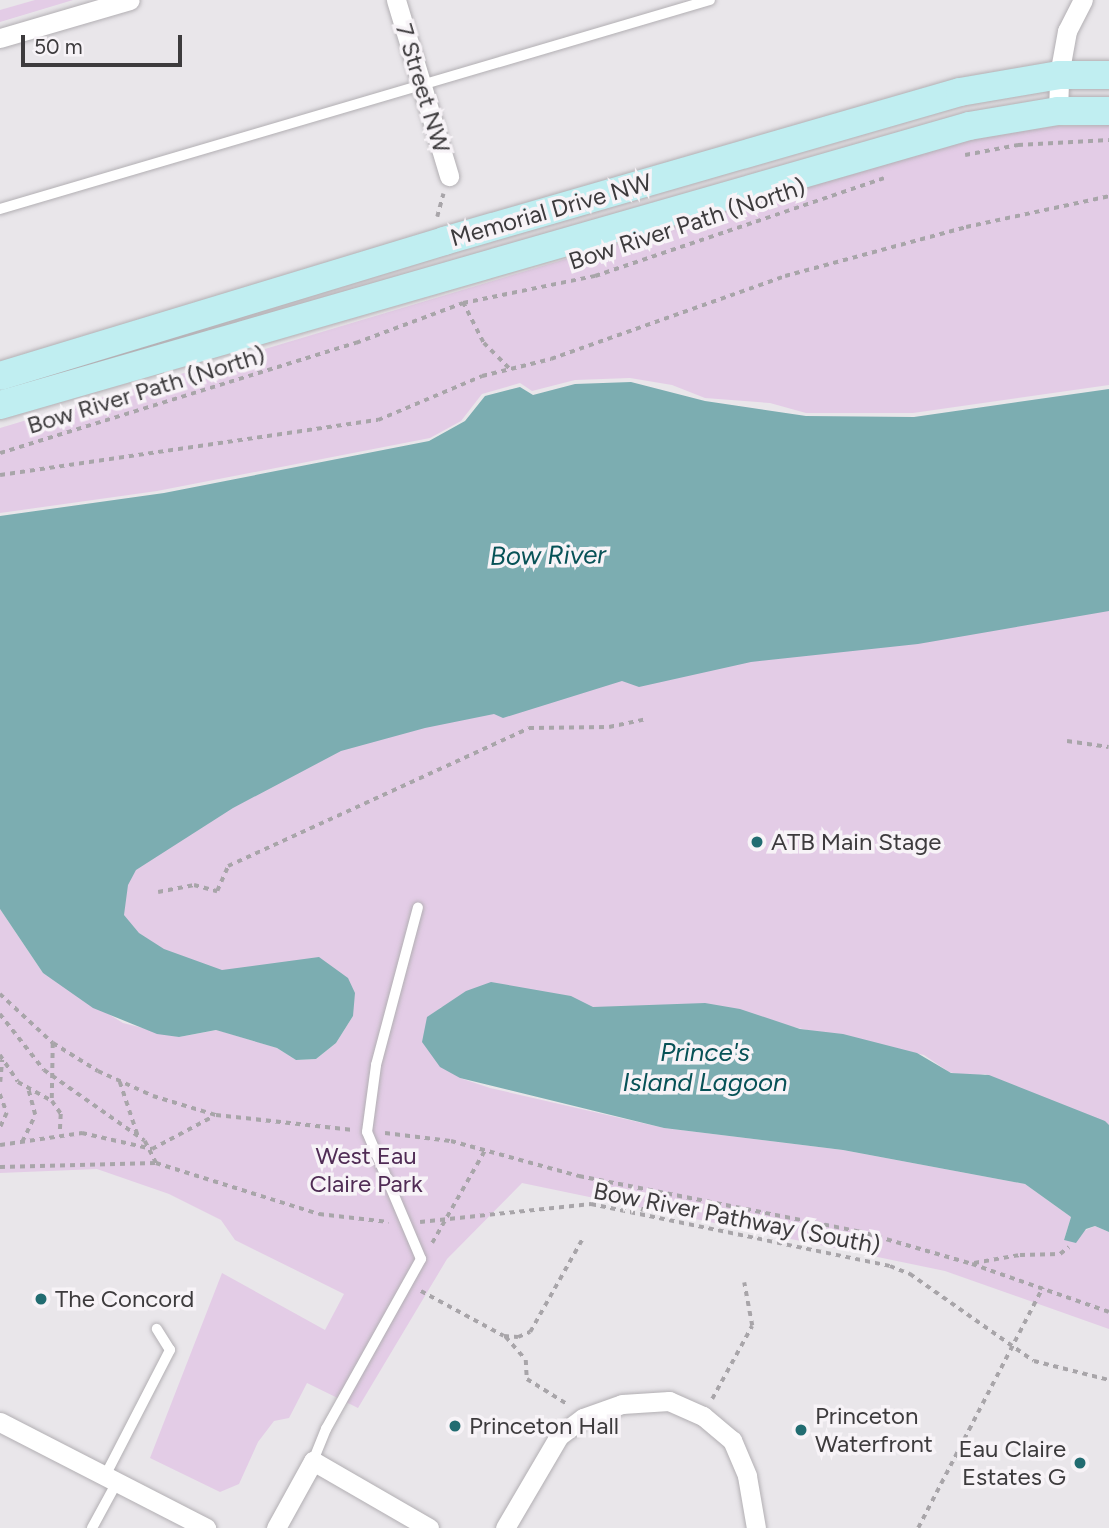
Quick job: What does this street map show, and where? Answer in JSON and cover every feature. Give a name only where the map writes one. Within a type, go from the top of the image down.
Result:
[{"type":"main road","name":"Memorial Drive NW","points":[[0,376],[947,96],[1059,75],[1109,75]]},
{"type":"main road","name":"Memorial Drive NW","points":[[0,405],[956,130],[1058,111],[1109,111]]},
{"type":"street","points":[[0,38],[130,0]]},
{"type":"street","name":"7 Street NW","points":[[396,0],[449,176]]},
{"type":"street","points":[[1058,111],[1059,75],[1067,31],[1083,0]]},
{"type":"street","points":[[505,1528],[559,1436],[577,1423],[622,1404],[669,1401],[703,1416],[732,1440],[747,1476],[756,1528]]},
{"type":"street","points":[[0,1422],[206,1528]]},
{"type":"street","points":[[276,1528],[313,1461],[429,1528]]},
{"type":"lane","points":[[0,209],[710,0]]},
{"type":"lane","points":[[313,1461],[326,1429],[421,1259],[409,1224],[368,1132],[376,1065],[418,907]]},
{"type":"lane","points":[[92,1528],[111,1479],[170,1350],[157,1329]]},
{"type":"path","points":[[955,157],[1018,145],[1109,140]]},
{"type":"path","points":[[439,224],[436,214],[449,176]]},
{"type":"path","name":"Bow River Path (North)","points":[[0,453],[356,343],[463,303],[595,276],[891,176]]},
{"type":"path","points":[[0,475],[378,419],[510,369],[785,276],[966,227],[1109,196]]},
{"type":"path","points":[[460,293],[484,343],[510,369]]},
{"type":"path","points":[[158,892],[194,885],[218,891],[228,866],[529,728],[610,727],[647,719]]},
{"type":"path","points":[[1067,741],[1109,747]]},
{"type":"path","name":"Bow River Pathway (South)","points":[[0,994],[53,1043],[120,1082],[216,1115],[368,1132],[485,1150],[650,1190],[858,1231],[972,1264],[1109,1312]]},
{"type":"path","points":[[0,1014],[25,1051],[51,1076],[138,1136],[152,1149],[156,1163]]},
{"type":"path","points":[[52,1101],[53,1043]]},
{"type":"path","points":[[0,1082],[1,1057]]},
{"type":"path","points":[[1,1057],[14,1077],[52,1101],[61,1114],[60,1133]]},
{"type":"path","points":[[120,1082],[138,1136]]},
{"type":"path","points":[[21,1144],[35,1115],[27,1086]]},
{"type":"path","points":[[0,1094],[7,1113],[0,1128]]},
{"type":"path","points":[[0,1145],[21,1144],[60,1133],[82,1133],[152,1149],[216,1115]]},
{"type":"path","points":[[421,1259],[449,1217],[485,1150]]},
{"type":"path","name":"Bow River Pathway (South)","points":[[0,1167],[68,1162],[156,1163],[319,1214],[409,1224],[449,1217],[592,1204],[642,1212],[910,1274],[1013,1349],[1034,1361],[1109,1380]]},
{"type":"path","points":[[642,1212],[650,1190]]},
{"type":"path","points":[[504,1336],[518,1338],[530,1332],[583,1238]]},
{"type":"path","points":[[972,1264],[1020,1255],[1060,1254],[1069,1247]]},
{"type":"path","points":[[407,1283],[504,1336],[526,1360],[527,1380],[565,1401],[577,1423]]},
{"type":"path","points":[[703,1416],[752,1326],[744,1283]]},
{"type":"path","points":[[918,1528],[1043,1287]]},
{"type":"green space","points":[[35,0],[73,0],[0,22],[0,10]]},
{"type":"green space","points":[[1109,125],[1109,385],[913,413],[806,413],[770,403],[705,398],[672,385],[630,378],[575,380],[532,391],[520,383],[482,394],[461,421],[430,438],[157,491],[0,513],[0,428],[961,141],[1055,126]]},
{"type":"green space","name":"West Eau Claire Park","points":[[1109,604],[1109,1125],[985,1074],[970,1077],[949,1072],[924,1055],[723,1012],[441,1007],[432,1017],[423,1042],[460,1078],[490,1088],[664,1128],[843,1150],[1025,1184],[1071,1217],[1064,1240],[1095,1226],[1109,1232],[1109,1329],[945,1271],[522,1183],[447,1259],[358,1408],[307,1383],[289,1418],[274,1421],[258,1442],[239,1484],[220,1492],[150,1458],[222,1273],[325,1330],[344,1294],[235,1240],[221,1220],[169,1194],[97,1169],[0,1173],[0,909],[43,973],[123,1023],[179,1037],[217,1030],[277,1048],[296,1060],[316,1059],[336,1043],[353,1016],[169,960],[123,926],[119,889],[136,861],[341,744],[621,675]]},
{"type":"water","name":"Bow River","points":[[631,382],[705,401],[806,416],[914,417],[1109,389],[1109,611],[918,644],[751,662],[639,687],[622,681],[503,718],[494,714],[425,728],[341,751],[233,808],[136,870],[128,885],[124,915],[139,933],[164,949],[222,970],[319,957],[348,978],[355,993],[353,1016],[336,1043],[316,1059],[296,1060],[277,1048],[216,1030],[179,1037],[157,1034],[93,1008],[43,973],[0,909],[0,516],[164,493],[429,441],[465,421],[485,396],[520,387],[533,395],[575,384]]},
{"type":"water","name":"Prince's Island Lagoon","points":[[491,982],[571,996],[593,1007],[705,1003],[740,1009],[800,1029],[843,1034],[917,1053],[951,1073],[989,1075],[1105,1121],[1109,1125],[1109,1232],[1095,1226],[1086,1229],[1076,1243],[1064,1240],[1071,1217],[1025,1184],[843,1150],[664,1128],[460,1078],[440,1067],[422,1042],[427,1017],[466,991]]},
{"type":"place","name":"ATB Main Stage","points":[[757,842]]},
{"type":"place","name":"The Concord","points":[[41,1299]]},
{"type":"place","name":"Princeton Hall","points":[[455,1426]]},
{"type":"place","name":"Princeton Waterfront","points":[[801,1430]]},
{"type":"place","name":"Eau Claire Estates G","points":[[1080,1463]]}]
